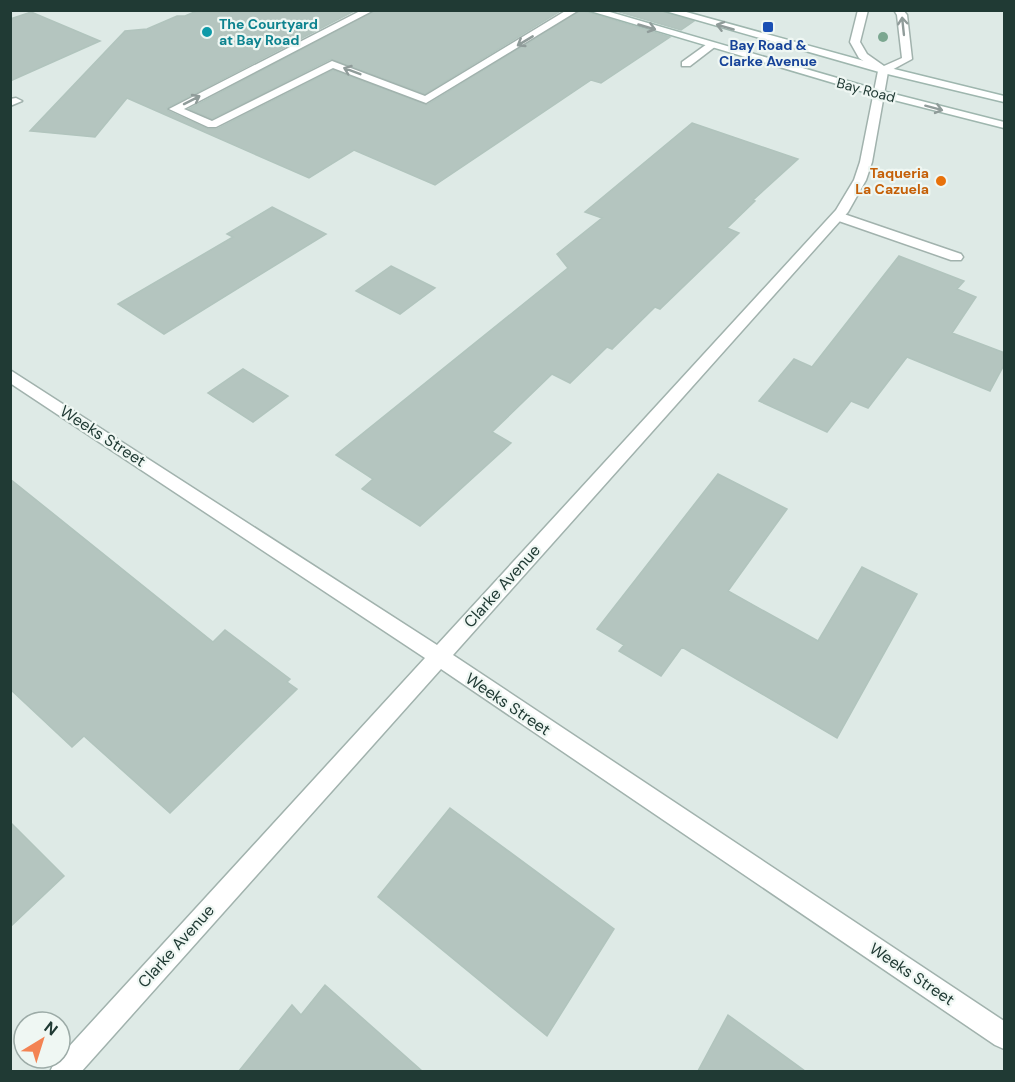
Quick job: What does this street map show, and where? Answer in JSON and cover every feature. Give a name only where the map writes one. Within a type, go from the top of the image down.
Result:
[{"type":"street","points":[[370,10],[175,109],[212,125],[333,64],[426,100],[575,10]]},
{"type":"street","name":"Bay Road","points":[[591,10],[878,93],[1005,125]]},
{"type":"street","name":"Bay Road","points":[[666,10],[883,70],[1005,99]]},
{"type":"street","points":[[863,10],[855,42],[863,56],[883,70],[907,59],[902,15],[898,10]]},
{"type":"street","points":[[686,64],[711,46]]},
{"type":"street","name":"Clarke Avenue","points":[[63,1071],[838,216],[862,175],[876,119],[883,70]]},
{"type":"street","points":[[838,216],[956,257]]},
{"type":"street","name":"Weeks Street","points":[[10,375],[438,656],[1005,1036]]},
{"type":"building","points":[[199,10],[356,10],[167,108],[168,111],[208,129],[217,129],[333,70],[427,105],[581,10],[670,37],[601,83],[591,80],[435,185],[354,150],[309,178],[127,98],[95,137],[30,131],[125,31],[147,29],[177,16],[185,16]]},
{"type":"building","points":[[376,10],[562,10],[425,94],[331,59],[212,119],[189,109]]},
{"type":"building","points":[[613,10],[660,10],[694,21],[681,30]]},
{"type":"building","points":[[31,12],[100,41],[10,81],[10,19]]},
{"type":"building","points":[[692,123],[798,159],[753,200],[755,201],[727,228],[739,233],[660,309],[655,307],[612,349],[607,347],[570,383],[552,374],[492,432],[511,443],[420,526],[362,489],[373,479],[336,455],[568,268],[557,254],[602,218],[585,212]]},
{"type":"building","points":[[272,207],[326,234],[164,334],[118,304],[233,237],[227,234]]},
{"type":"building","points":[[899,256],[964,281],[957,289],[976,297],[952,333],[1005,353],[1005,363],[990,391],[907,357],[868,408],[851,401],[827,432],[759,401],[794,359],[812,367]]},
{"type":"building","points":[[391,266],[435,288],[400,314],[356,291]]},
{"type":"building","points":[[243,369],[288,396],[253,422],[208,393]]},
{"type":"building","points":[[718,474],[787,509],[728,591],[818,641],[862,567],[917,594],[837,738],[682,647],[661,676],[619,651],[624,645],[597,629]]},
{"type":"building","points":[[10,479],[213,642],[225,630],[290,679],[287,682],[297,689],[170,813],[84,736],[72,747],[10,689]]},
{"type":"building","points":[[450,808],[614,929],[547,1036],[378,897]]},
{"type":"building","points":[[10,822],[64,876],[10,927]]},
{"type":"building","points":[[325,985],[422,1071],[239,1071],[292,1005],[301,1015]]},
{"type":"building","points":[[728,1015],[805,1071],[698,1071]]},
{"type":"place","name":"Bay Road & Clarke Avenue","points":[[768,27]]},
{"type":"place","name":"The Courtyard at Bay Road","points":[[207,32]]},
{"type":"place","name":"Taqueria La Cazuela","points":[[941,181]]}]
